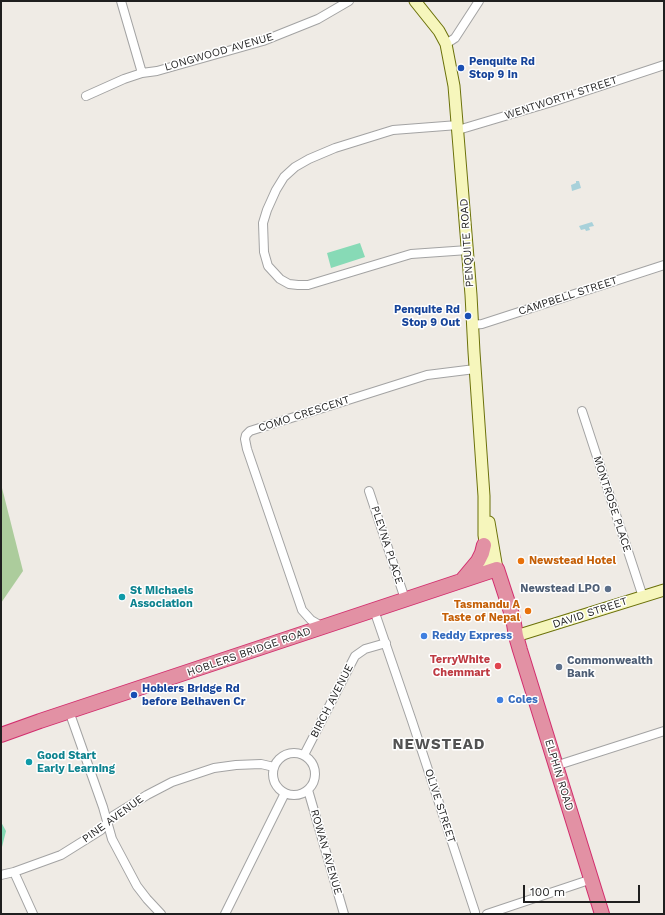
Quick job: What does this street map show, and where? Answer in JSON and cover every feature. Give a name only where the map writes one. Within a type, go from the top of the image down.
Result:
[{"type":"highway","points":[[462,580],[478,561],[484,545]]},
{"type":"highway","name":"HOBLERS BRIDGE ROAD","points":[[1,735],[493,570]]},
{"type":"highway","name":"ELPHIN ROAD","points":[[493,570],[513,618],[516,636],[555,766],[602,914]]},
{"type":"street","points":[[121,1],[142,73]]},
{"type":"street","name":"LONGWOOD AVENUE","points":[[86,96],[124,79],[142,73],[157,71],[263,41],[318,18],[349,1]]},
{"type":"street","name":"PENQUITE ROAD","points":[[415,1],[439,31],[446,44],[452,70],[468,250],[484,496],[493,570]]},
{"type":"street","points":[[446,44],[455,38],[479,1]]},
{"type":"street","name":"WENTWORTH STREET","points":[[468,250],[412,254],[308,285],[289,284],[280,279],[268,266],[264,252],[263,223],[276,190],[284,177],[295,166],[335,148],[393,130],[458,128],[552,102],[664,65]]},
{"type":"street","name":"CAMPBELL STREET","points":[[472,326],[664,265]]},
{"type":"street","name":"COMO CRESCENT","points":[[323,627],[311,620],[302,610],[247,449],[245,439],[246,435],[250,431],[427,375],[475,369]]},
{"type":"street","name":"MONTROSE PLACE","points":[[582,411],[642,597]]},
{"type":"street","name":"PLEVNA PLACE","points":[[370,491],[405,599]]},
{"type":"street","name":"PENQUITE ROAD","points":[[484,496],[484,545],[493,570]]},
{"type":"street","name":"DAVID STREET","points":[[516,636],[664,590]]},
{"type":"street","name":"OLIVE STREET","points":[[374,610],[476,913]]},
{"type":"street","name":"BIRCH AVENUE","points":[[304,755],[355,656],[365,649],[386,643]]},
{"type":"street","points":[[69,711],[112,839],[133,881],[161,914]]},
{"type":"street","points":[[555,766],[664,731]]},
{"type":"street","points":[[296,753],[304,755],[313,765],[316,772],[315,779],[312,786],[308,790],[297,795],[285,793],[276,785],[273,773],[274,767],[283,756],[296,753]]},
{"type":"street","name":"PINE AVENUE","points":[[1,875],[14,872],[61,854],[101,830],[114,816],[147,795],[172,782],[214,768],[250,764],[261,764],[274,767]]},
{"type":"street","name":"ROWAN AVENUE","points":[[308,790],[344,914]]},
{"type":"street","points":[[226,914],[285,793]]},
{"type":"street","points":[[14,872],[33,914]]},
{"type":"street","points":[[487,914],[592,880]]},
{"type":"green space","points":[[360,243],[365,257],[331,268],[327,253]]},
{"type":"green space","points":[[1,484],[23,571],[1,603]]},
{"type":"green space","points":[[1,822],[6,831],[1,851]]},
{"type":"water","points":[[576,181],[579,181],[581,188],[572,191],[571,185],[576,183]]},
{"type":"water","points":[[592,222],[594,226],[589,227],[590,230],[581,230],[579,226]]},
{"type":"place","name":"Penquite Rd Stop 9 In","points":[[461,68]]},
{"type":"place","name":"Penquite Rd Stop 9 Out","points":[[468,316]]},
{"type":"place","name":"Newstead Hotel","points":[[521,561]]},
{"type":"place","name":"Newstead LPO","points":[[608,589]]},
{"type":"place","name":"St Michaels Association","points":[[122,597]]},
{"type":"place","name":"Tasmandu A Taste of Nepal","points":[[528,611]]},
{"type":"place","name":"Reddy Express","points":[[424,636]]},
{"type":"place","name":"TerryWhite Chemmart","points":[[498,666]]},
{"type":"place","name":"Commonwealth Bank","points":[[559,667]]},
{"type":"place","name":"Hoblers Bridge Rd before Belhaven Cr","points":[[134,695]]},
{"type":"place","name":"Coles","points":[[500,700]]},
{"type":"place","name":"Good Start Early Learning","points":[[29,762]]},
{"type":"district","name":"NEWSTEAD","points":[[439,745]]}]
